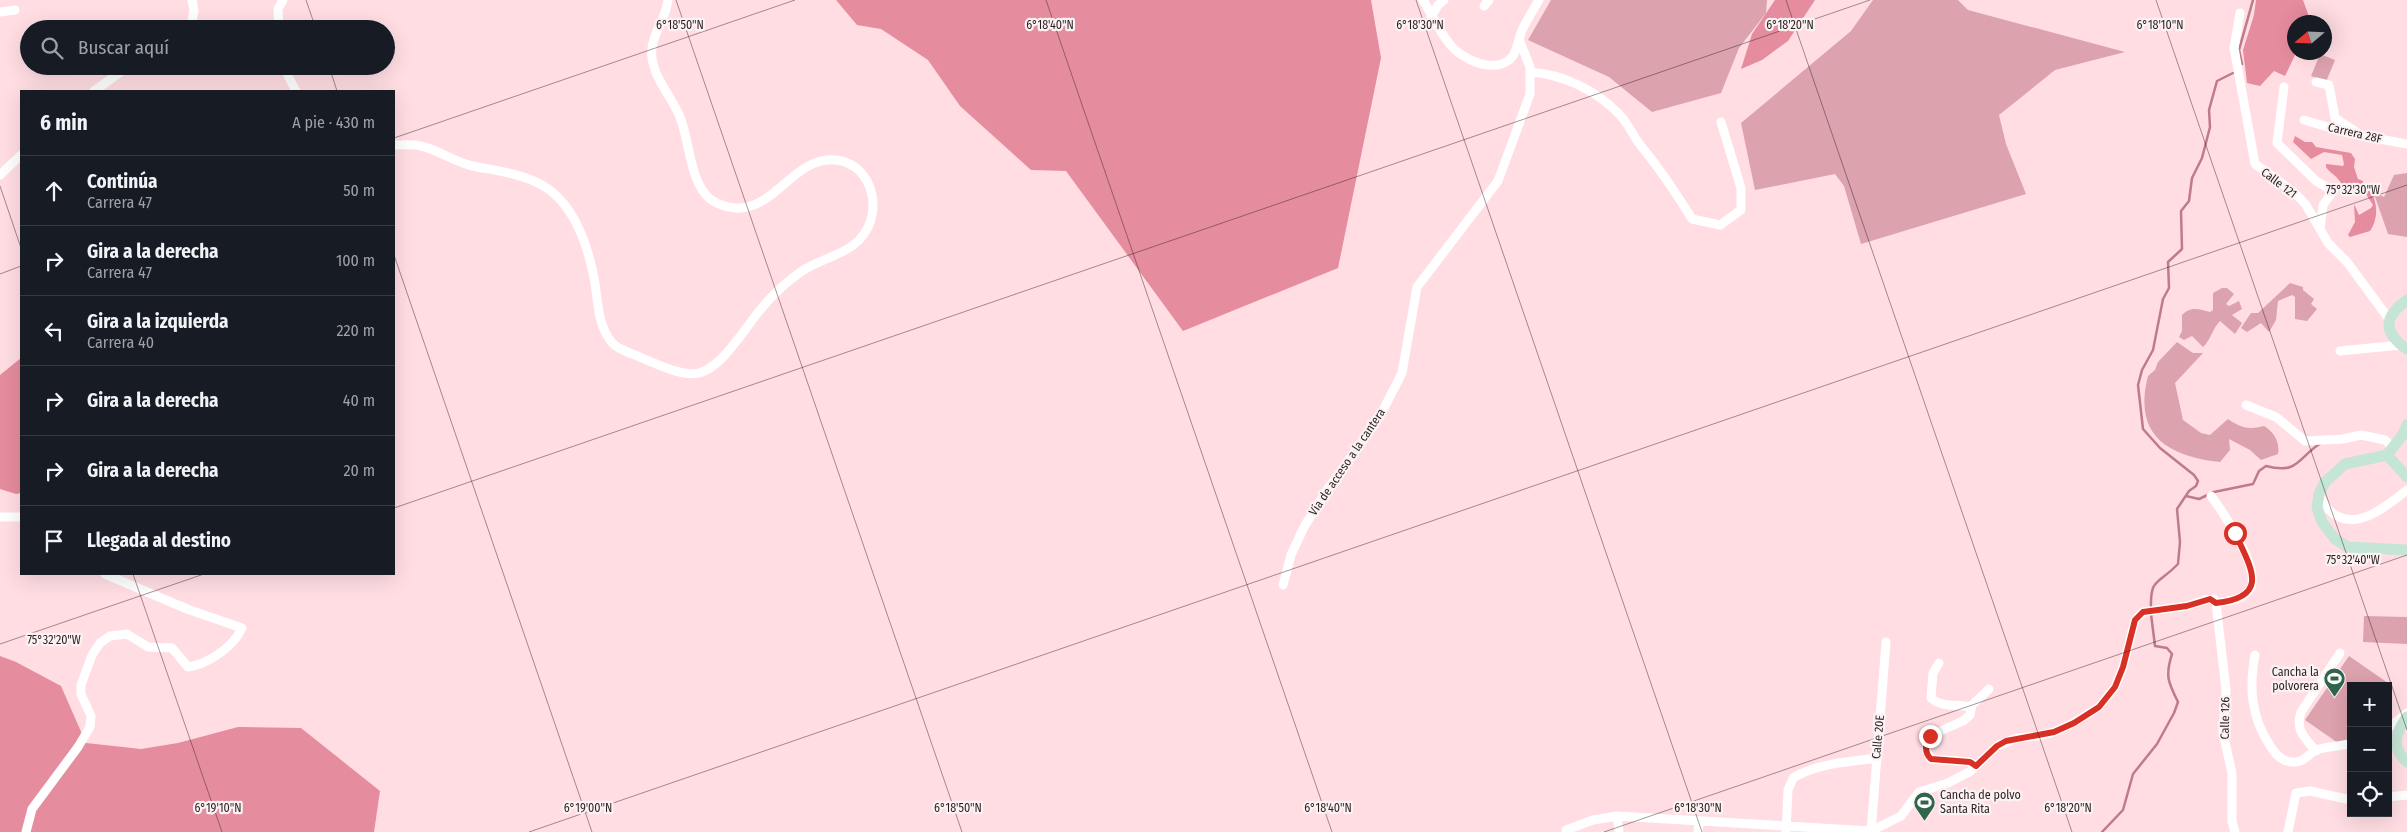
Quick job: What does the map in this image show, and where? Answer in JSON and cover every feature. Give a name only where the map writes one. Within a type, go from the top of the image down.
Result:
[{"type":"street","points":[[192,0],[194,11],[192,20]]},
{"type":"street","points":[[279,20],[278,9],[283,0]]},
{"type":"street","points":[[395,145],[420,146],[435,150],[450,159],[526,178],[542,185],[557,196],[572,214],[593,272],[598,311],[608,339],[621,350],[678,373],[695,374],[708,371],[725,356],[747,326],[777,292],[802,271],[847,249],[861,239],[870,222],[874,205],[872,189],[863,174],[848,162],[826,160],[807,167],[762,200],[742,208],[714,202],[706,195],[698,180],[679,114],[659,81],[651,56],[652,44],[667,9],[668,0]]},
{"type":"street","points":[[1423,0],[1431,17],[1450,46],[1480,64],[1492,66],[1505,62],[1513,55],[1530,14],[1539,0]]},
{"type":"street","points":[[1431,17],[1438,5],[1444,0]]},
{"type":"street","points":[[0,12],[16,10]]},
{"type":"street","name":"Calle 121","points":[[2240,13],[2234,48],[2255,164],[2294,192],[2306,204],[2320,232],[2347,262],[2389,319],[2389,329],[2392,337],[2404,347]]},
{"type":"street","name":"Vía de acceso a la cantera","points":[[1283,585],[1291,555],[1304,527],[1327,490],[1379,418],[1402,373],[1417,287],[1498,181],[1530,94],[1530,67],[1519,40]]},
{"type":"street","points":[[1530,72],[1550,73],[1579,85],[1619,114],[1658,166],[1692,219],[1720,225],[1740,210],[1741,188],[1721,122]]},
{"type":"street","points":[[95,90],[116,75]]},
{"type":"street","points":[[288,75],[295,90]]},
{"type":"street","points":[[2316,82],[2330,85],[2335,118],[2360,134]]},
{"type":"street","points":[[2284,87],[2277,143],[2316,181],[2333,191],[2323,205],[2320,232]]},
{"type":"street","name":"Carrera 28F","points":[[2304,120],[2348,133],[2407,144]]},
{"type":"street","points":[[0,176],[20,156]]},
{"type":"street","points":[[2389,319],[2394,310],[2407,300]]},
{"type":"street","points":[[2340,351],[2404,347]]},
{"type":"street","points":[[2246,406],[2276,417],[2305,441],[2343,439],[2361,435],[2385,440],[2390,452],[2407,477]]},
{"type":"street","points":[[2407,425],[2390,452],[2345,464],[2325,482],[2318,494],[2317,506],[2322,522],[2335,539],[2348,547],[2407,550]]},
{"type":"street","points":[[2318,494],[2329,510],[2339,517],[2348,519],[2373,514],[2407,490]]},
{"type":"street","points":[[1566,830],[1593,820],[1617,816],[1699,820],[1786,830],[1871,832],[1901,816],[1919,792],[1959,778],[1976,766],[1997,746],[2006,741],[2054,732],[2074,723],[2099,707],[2115,687],[2123,667],[2135,620],[2143,612],[2187,606],[2210,599],[2216,603],[2238,599],[2250,589],[2253,581],[2251,570],[2235,533],[2211,496]]},
{"type":"street","points":[[0,517],[20,517]]},
{"type":"street","points":[[26,832],[32,809],[78,747],[90,727],[91,716],[81,694],[81,684],[92,655],[100,643],[110,636],[127,634],[148,647],[172,648],[188,667],[196,666],[227,649],[236,641],[242,628],[187,609],[107,575]]},
{"type":"street","name":"Calle 126","points":[[2216,603],[2226,690],[2223,732],[2232,773],[2232,821],[2235,832]]},
{"type":"street","name":"Calle 20E","points":[[1871,832],[1886,642]]},
{"type":"street","points":[[2316,751],[2299,729],[2298,721],[2301,712],[2340,653]]},
{"type":"street","points":[[2255,655],[2251,675],[2253,705],[2257,724],[2272,750],[2282,759],[2292,762],[2300,761],[2316,751],[2347,744]]},
{"type":"street","points":[[1939,663],[1933,673],[1931,698],[1952,706],[1971,707]]},
{"type":"street","points":[[1976,766],[1970,762],[1931,759],[1927,752],[1927,741],[1930,736],[1970,716],[1971,707],[1989,689]]},
{"type":"street","points":[[2389,727],[2407,715]]},
{"type":"street","points":[[2407,715],[2396,733],[2395,739],[2396,748],[2407,762]]},
{"type":"street","points":[[1786,830],[1788,790],[1793,778],[1808,770],[1877,758]]},
{"type":"street","points":[[2288,832],[2296,793],[2310,791],[2347,799]]},
{"type":"street","points":[[2392,797],[2407,795]]},
{"type":"street","points":[[1617,816],[1619,832]]},
{"type":"street","points":[[1698,832],[1699,820]]},
{"type":"shaded area","points":[[836,0],[1371,0],[1381,58],[1338,268],[1183,331],[1066,171],[1031,170],[960,106],[928,60],[881,29],[857,25]]},
{"type":"shaded area","points":[[1551,0],[1767,0],[1766,13],[1739,48],[1721,93],[1652,112],[1609,77],[1528,40]]},
{"type":"shaded area","points":[[1775,0],[1815,0],[1788,41],[1762,60],[1741,69],[1752,34]]},
{"type":"shaded area","points":[[1873,0],[1958,0],[1968,10],[2125,52],[2055,70],[1999,115],[2006,144],[2026,194],[1861,244],[1844,186],[1835,174],[1755,190],[1741,123],[1851,31]]},
{"type":"shaded area","points":[[2256,0],[2303,0],[2308,15],[2287,15],[2287,60],[2293,60],[2285,76],[2274,71],[2260,86],[2247,83],[2243,50],[2254,15]]},
{"type":"shaded area","points":[[2318,60],[2335,60],[2326,82],[2311,76]]},
{"type":"shaded area","points":[[2295,136],[2305,142],[2312,142],[2316,147],[2351,153],[2355,159],[2354,167],[2358,179],[2363,181],[2362,188],[2371,192],[2375,201],[2376,217],[2370,231],[2350,237],[2348,235],[2355,222],[2354,204],[2359,215],[2373,205],[2366,194],[2349,192],[2326,167],[2326,164],[2343,166],[2342,155],[2324,152],[2311,159],[2293,142]]},
{"type":"shaded area","points":[[2407,173],[2407,237],[2388,234],[2373,191],[2384,197],[2394,175]]},
{"type":"shaded area","points":[[2290,283],[2303,287],[2303,290],[2314,299],[2311,304],[2317,309],[2307,321],[2295,319],[2295,297],[2292,295],[2278,301],[2276,320],[2269,332],[2261,323],[2247,332],[2241,328],[2251,313],[2258,313]]},
{"type":"shaded area","points":[[2222,288],[2227,288],[2234,294],[2226,304],[2229,306],[2239,301],[2242,309],[2232,315],[2242,323],[2235,334],[2220,321],[2203,347],[2192,336],[2184,340],[2179,337],[2182,331],[2182,315],[2192,309],[2210,312],[2213,310],[2213,293]]},
{"type":"shaded area","points":[[2177,342],[2193,353],[2203,353],[2175,383],[2183,420],[2201,433],[2210,435],[2228,419],[2245,427],[2264,426],[2276,438],[2278,454],[2261,460],[2250,450],[2229,439],[2230,450],[2220,462],[2184,454],[2158,438],[2150,427],[2145,413],[2148,376]]},
{"type":"shaded area","points":[[20,359],[20,493],[16,494],[0,489],[0,375]]},
{"type":"shaded area","points":[[2364,616],[2407,617],[2407,644],[2363,642]]},
{"type":"shaded area","points":[[0,656],[16,662],[61,686],[86,743],[141,749],[178,743],[238,727],[301,728],[380,791],[374,832],[0,832]]},
{"type":"shaded area","name":"Cancha la polvorera","points":[[2349,656],[2387,682],[2347,682],[2347,740],[2338,743],[2305,720]]},
{"type":"waterway","points":[[2242,64],[2239,50],[2253,0]]},
{"type":"waterway","points":[[2151,609],[2154,586],[2178,564],[2180,542],[2177,509],[2198,481],[2194,475],[2160,448],[2143,429],[2138,385],[2142,370],[2153,350],[2163,299],[2169,288],[2168,262],[2182,249],[2181,211],[2189,201],[2192,178],[2202,158],[2210,127],[2209,110],[2217,81],[2233,73]]},
{"type":"waterway","points":[[2186,496],[2199,499],[2214,492],[2253,484],[2259,471],[2266,466],[2277,468],[2292,466],[2321,443]]},
{"type":"waterway","points":[[2102,832],[2123,810],[2133,774],[2157,744],[2178,702],[2168,674],[2172,654],[2167,648],[2155,646],[2151,614]]},
{"type":"place","name":"Cancha la polvorera","points":[[2335,698]]},
{"type":"place","name":"Cancha de polvo Santa Rita","points":[[1924,821]]},
{"type":"route","points":[[1930,736],[1927,741],[1927,752],[1931,759],[1970,762],[1976,766],[1997,746],[2006,741],[2054,732],[2090,714],[2099,707],[2115,687],[2123,667],[2135,620],[2143,612],[2187,606],[2210,599],[2216,603],[2232,601],[2244,595],[2250,589],[2253,581],[2251,570],[2235,533]]}]
